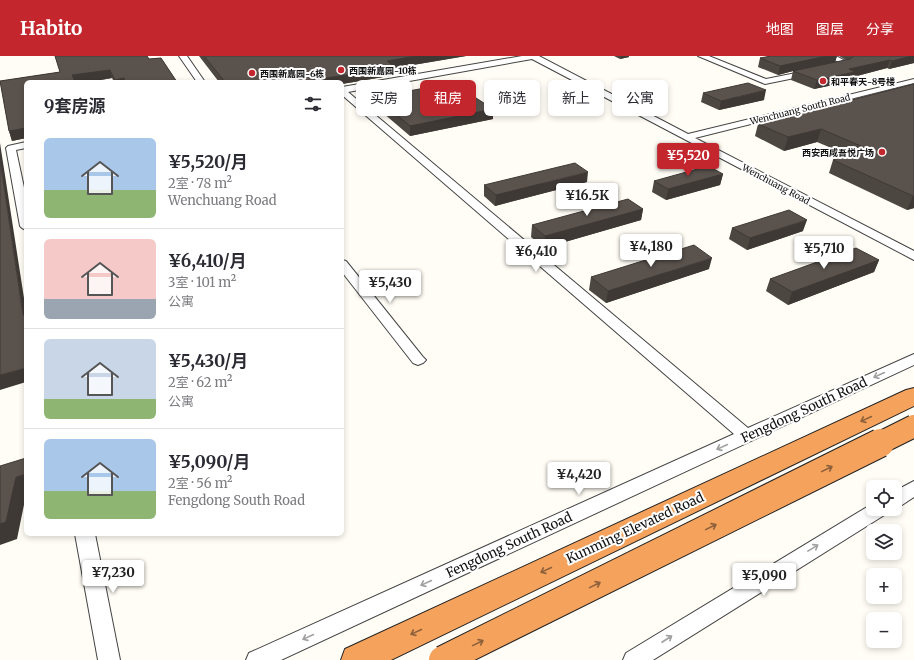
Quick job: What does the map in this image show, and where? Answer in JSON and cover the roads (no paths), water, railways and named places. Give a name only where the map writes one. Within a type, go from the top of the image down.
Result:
[{"type":"highway","name":"Kunming Elevated Road","points":[[357,660],[914,396]]},
{"type":"highway","points":[[443,660],[914,426]]},
{"type":"street","points":[[183,56],[200,80]]},
{"type":"street","points":[[344,91],[533,56]]},
{"type":"street","name":"Wenchuang Road","points":[[533,56],[914,248]]},
{"type":"street","name":"Wenchuang Road","points":[[540,56],[914,256]]},
{"type":"street","points":[[702,56],[765,82],[847,64],[830,56]]},
{"type":"street","name":"Wenchuang South Road","points":[[691,136],[914,82]]},
{"type":"street","points":[[344,93],[747,436]]},
{"type":"street","points":[[24,145],[11,148],[24,216]]},
{"type":"street","points":[[344,267],[418,360]]},
{"type":"street","name":"Fengdong South Road","points":[[257,660],[914,359]]},
{"type":"street","points":[[902,496],[914,488]]},
{"type":"street","points":[[634,660],[868,516]]},
{"type":"street","points":[[85,536],[109,660]]},
{"type":"place","name":"西围新嘉园-10栋","points":[[341,70]]},
{"type":"place","name":"西围新嘉园-6栋","points":[[252,73]]},
{"type":"place","name":"和平春天-8号楼","points":[[823,81]]},
{"type":"place","name":"西安西咸吾悦广场","points":[[882,152]]}]
